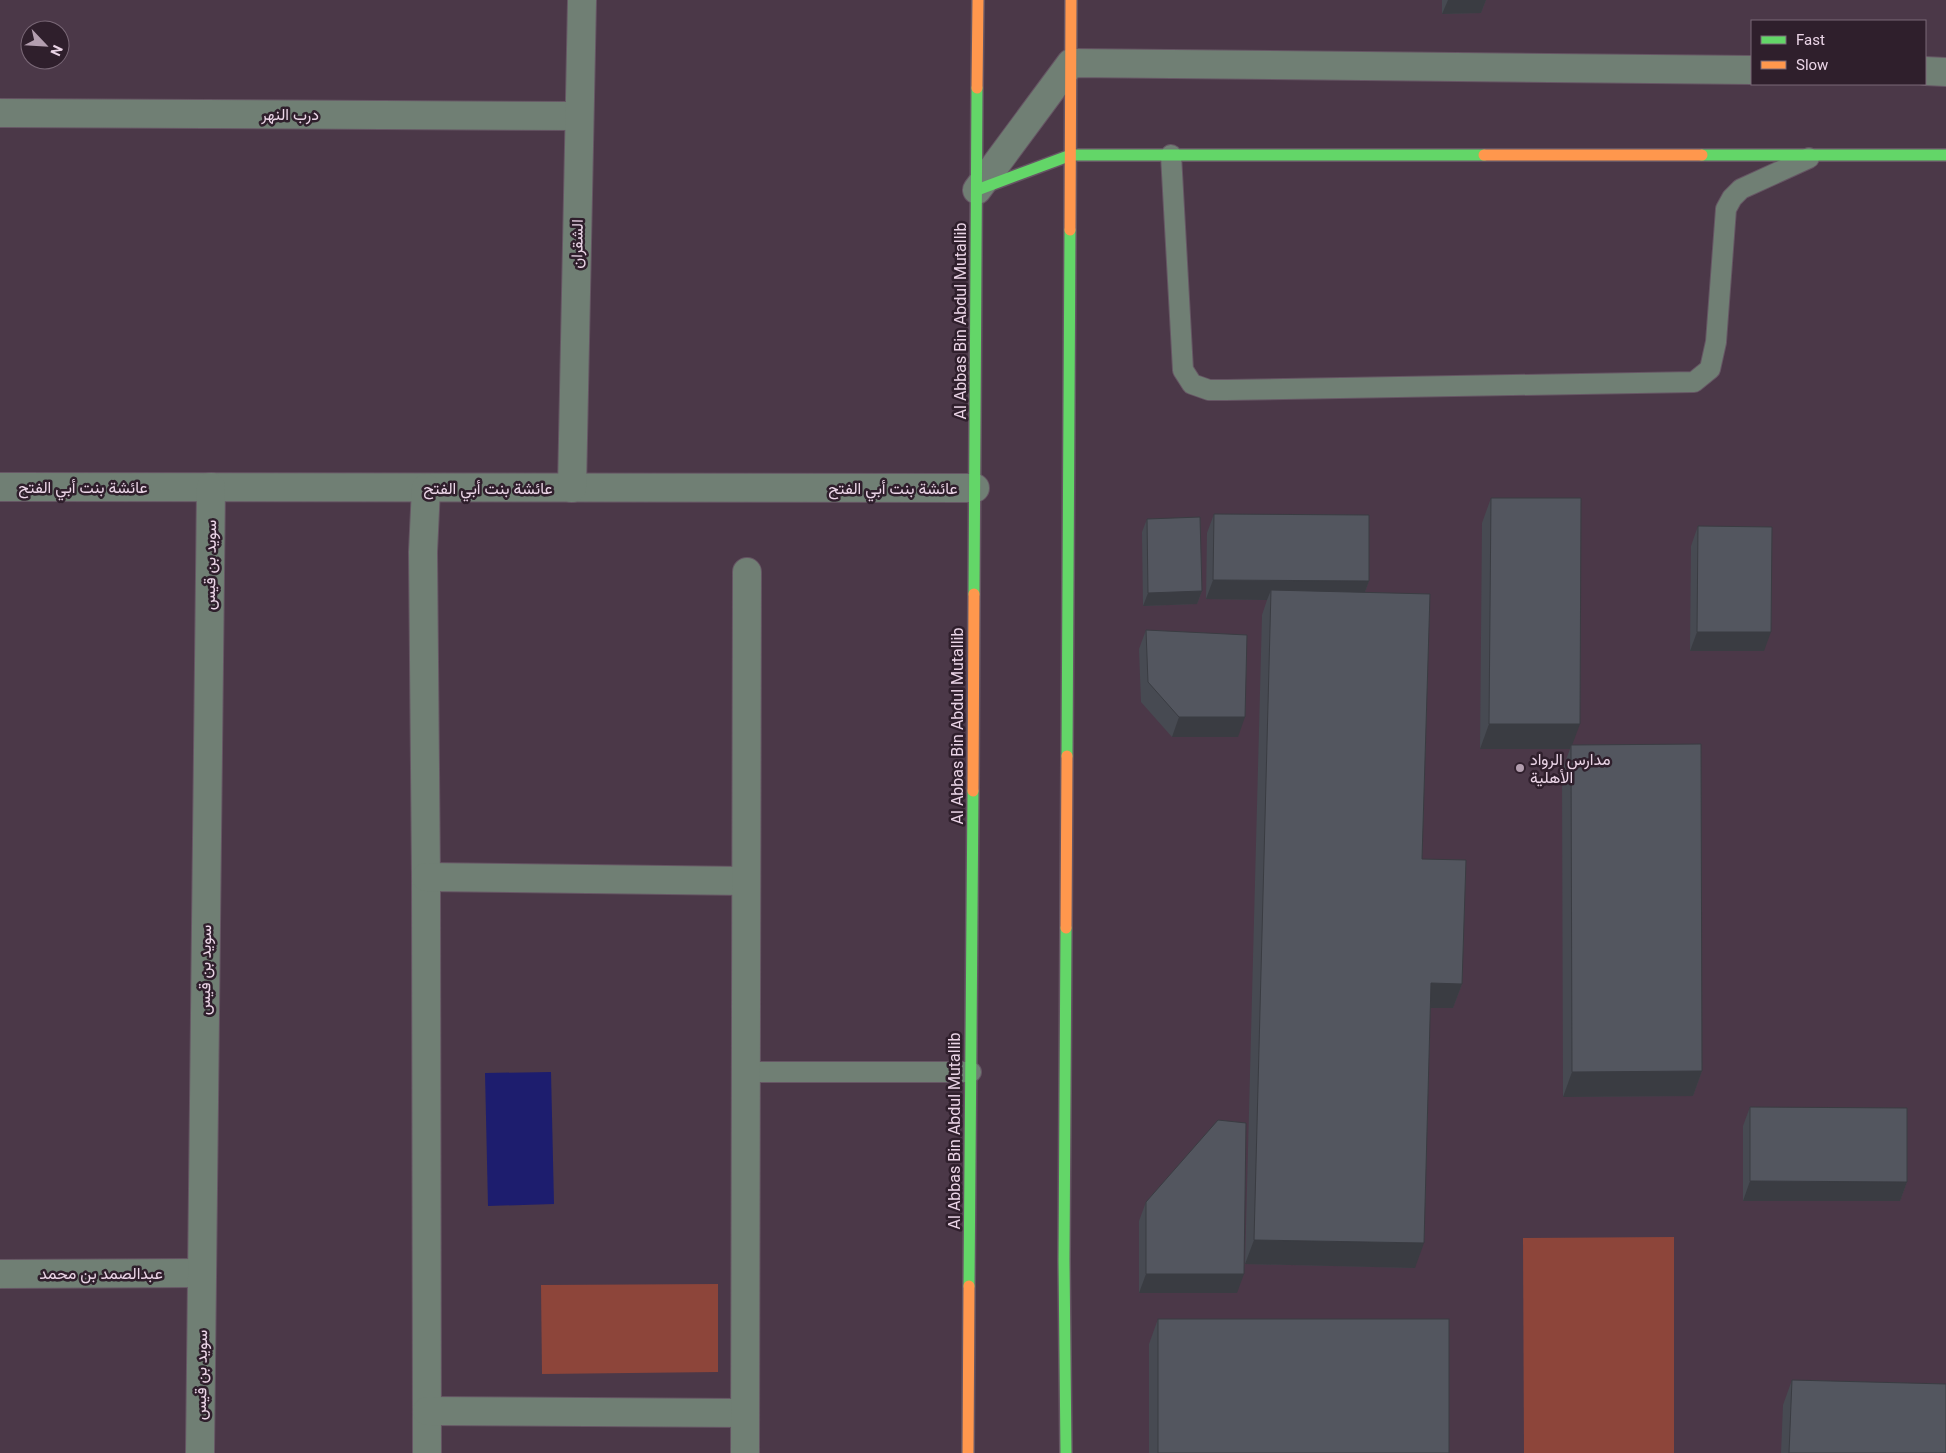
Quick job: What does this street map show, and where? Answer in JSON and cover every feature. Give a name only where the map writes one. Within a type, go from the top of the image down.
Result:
[{"type":"street","name":"الشقران","points":[[572,488],[582,0]]},
{"type":"street","name":"Al Abbas Bin Abdul Mutallib","points":[[968,1453],[978,0]]},
{"type":"street","points":[[1066,1453],[1064,1250],[1071,0]]},
{"type":"street","points":[[977,190],[1071,64]]},
{"type":"street","points":[[1071,64],[1751,70]]},
{"type":"street","points":[[1926,72],[1946,72]]},
{"type":"street","name":"درب النهر","points":[[0,112],[579,116]]},
{"type":"street","points":[[977,190],[1071,155],[1946,155]]},
{"type":"street","name":"عائشة بنت أبي الفتح","points":[[0,487],[975,488]]},
{"type":"street","name":"سويد بن قيس","points":[[200,1453],[211,488]]},
{"type":"street","points":[[426,488],[423,552],[426,877],[427,1453]]},
{"type":"street","points":[[745,1453],[747,572]]},
{"type":"street","points":[[426,877],[746,882]]},
{"type":"street","name":"عبدالصمد بن محمد","points":[[0,1274],[202,1274]]},
{"type":"street","points":[[427,1411],[745,1413]]},
{"type":"lane","points":[[1171,155],[1183,370],[1192,384],[1209,390],[1694,382],[1710,369],[1716,342],[1726,209],[1732,198],[1741,188],[1817,155]]},
{"type":"lane","points":[[747,1072],[971,1072]]},
{"type":"shaded area","points":[[551,1072],[554,1204],[488,1206],[485,1073]]},
{"type":"shaded area","points":[[1674,1237],[1674,1453],[1524,1453],[1523,1238]]},
{"type":"shaded area","points":[[718,1284],[718,1372],[542,1374],[541,1285]]},
{"type":"building","points":[[1491,498],[1581,498],[1580,724],[1489,724]]},
{"type":"building","points":[[1214,514],[1369,515],[1369,581],[1213,580]]},
{"type":"building","points":[[1200,517],[1202,591],[1148,593],[1147,519]]},
{"type":"building","points":[[1698,526],[1772,527],[1771,632],[1697,632]]},
{"type":"building","points":[[1271,590],[1430,594],[1422,859],[1466,860],[1462,984],[1431,983],[1424,1243],[1254,1240]]},
{"type":"building","points":[[1146,630],[1247,635],[1245,717],[1179,717],[1148,682]]},
{"type":"building","points":[[1701,744],[1702,1071],[1572,1072],[1571,745]]},
{"type":"building","points":[[1750,1107],[1907,1108],[1907,1182],[1750,1181]]},
{"type":"building","points":[[1218,1120],[1246,1123],[1244,1274],[1146,1274],[1146,1202]]},
{"type":"building","points":[[1158,1319],[1449,1319],[1449,1453],[1158,1453]]},
{"type":"building","points":[[1792,1380],[1946,1384],[1946,1453],[1789,1453]]},
{"type":"traffic: fast","points":[[974,594],[977,88]]},
{"type":"traffic: fast","points":[[977,190],[1071,155],[1484,155]]},
{"type":"traffic: fast","points":[[1702,155],[1946,155]]},
{"type":"traffic: fast","points":[[1067,756],[1070,230]]},
{"type":"traffic: fast","points":[[969,1286],[973,791]]},
{"type":"traffic: fast","points":[[1066,928],[1064,1260],[1066,1453]]},
{"type":"traffic: slow","points":[[977,88],[978,0]]},
{"type":"traffic: slow","points":[[1070,230],[1071,0]]},
{"type":"traffic: slow","points":[[1484,155],[1702,155]]},
{"type":"traffic: slow","points":[[973,791],[974,594]]},
{"type":"traffic: slow","points":[[1066,928],[1067,756]]},
{"type":"traffic: slow","points":[[968,1453],[969,1286]]},
{"type":"place","name":"مدارس الرواد الأهلية","points":[[1520,768]]}]
